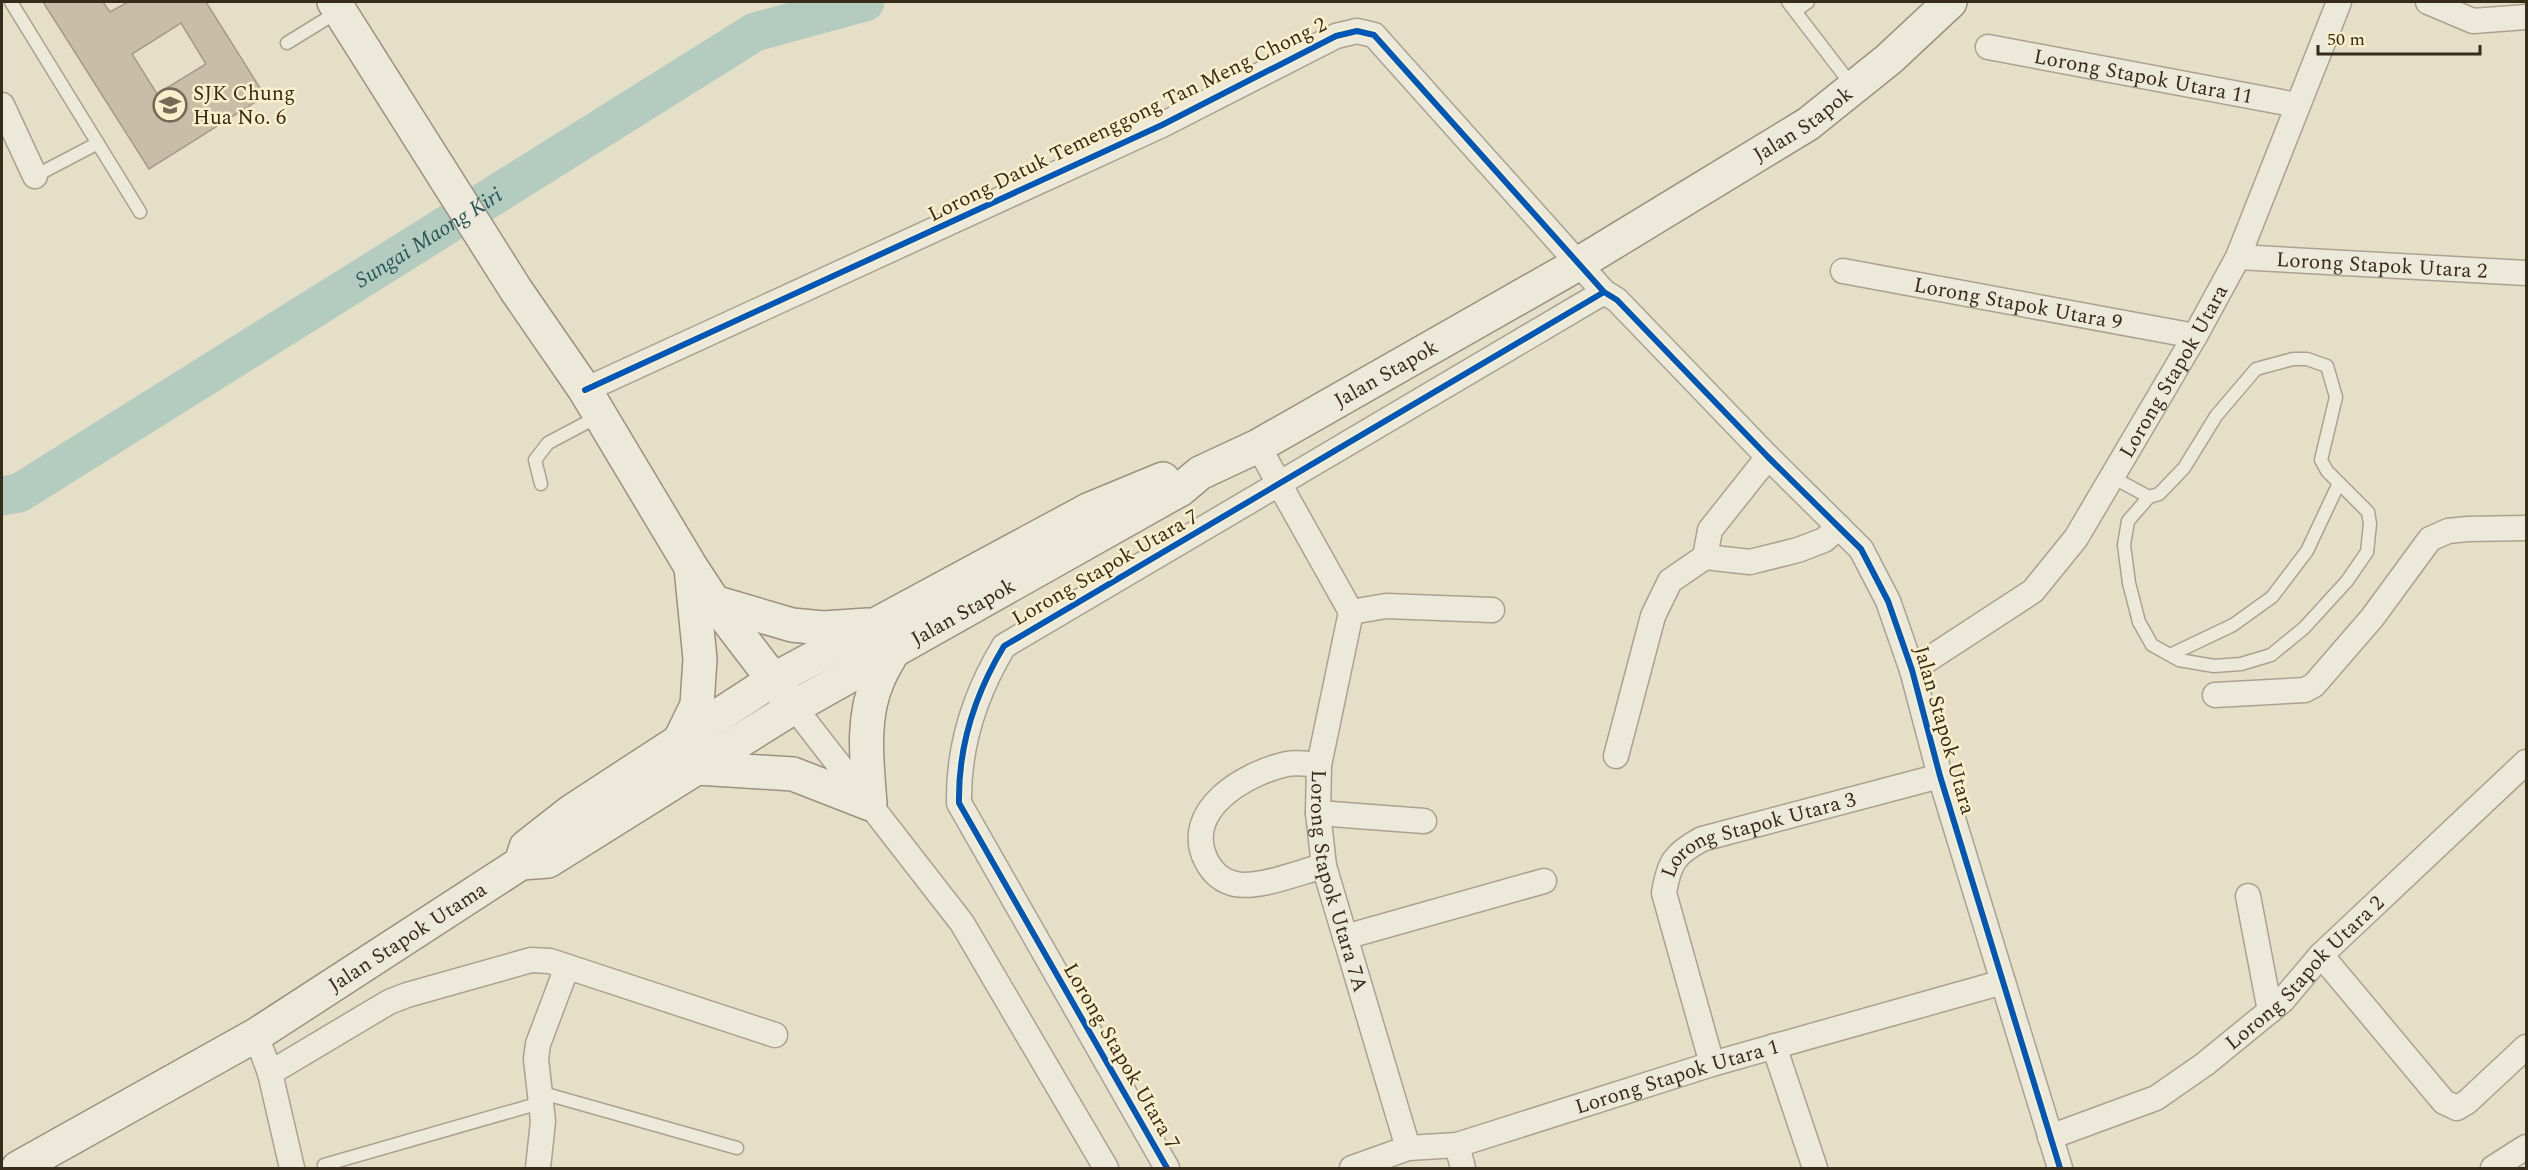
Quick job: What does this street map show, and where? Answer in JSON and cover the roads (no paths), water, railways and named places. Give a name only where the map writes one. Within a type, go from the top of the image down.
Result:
[{"type":"main road","name":"Jalan Stapok","points":[[794,707],[1181,489],[1200,473],[1258,446],[1578,264],[1808,124],[1855,88],[1924,29],[1950,2]]},
{"type":"main road","points":[[337,6],[516,290],[592,403],[691,567],[714,602],[794,707]]},
{"type":"main road","points":[[688,755],[773,680],[1088,510],[1172,475],[1200,473]]},
{"type":"main road","points":[[688,755],[697,705],[700,659],[691,567]]},
{"type":"main road","points":[[714,602],[772,620],[824,628],[876,625],[902,612]]},
{"type":"main road","points":[[688,755],[793,774],[870,804],[866,756],[868,724],[877,682],[893,651]]},
{"type":"main road","name":"Jalan Stapok Utama","points":[[31,1162],[256,1035],[521,863],[548,861],[688,755],[794,707]]},
{"type":"street","name":"Lorong Stapok Utara","points":[[1912,670],[2033,591],[2076,538],[2195,336],[2238,257],[2339,2]]},
{"type":"street","points":[[2428,2],[2473,21],[2526,17]]},
{"type":"street","name":"Lorong Datuk Temenggong Tan Meng Chong 2","points":[[592,403],[1162,125],[1335,36],[1357,31],[1374,35],[1604,292]]},
{"type":"street","name":"Lorong Stapok Utara 11","points":[[1988,47],[2297,105]]},
{"type":"street","points":[[2,105],[35,176]]},
{"type":"street","name":"Lorong Stapok Utara 2","points":[[2238,257],[2526,273]]},
{"type":"street","name":"Lorong Stapok Utara 9","points":[[1843,271],[2195,336]]},
{"type":"street","name":"Jalan Stapok Utara","points":[[1604,292],[1617,300],[1768,457],[1862,549],[1888,601],[1912,670],[1941,776],[2060,1168]]},
{"type":"street","name":"Lorong Stapok Utara 7","points":[[1167,1168],[959,803],[966,733],[985,679],[1004,646],[1604,292]]},
{"type":"street","points":[[1258,446],[1351,612],[1386,606],[1492,610]]},
{"type":"street","points":[[1706,557],[1710,530],[1768,457]]},
{"type":"street","points":[[1616,756],[1653,616],[1670,581],[1706,557],[1750,562],[1798,550],[1824,540],[1839,527]]},
{"type":"street","points":[[2215,695],[2305,690],[2314,685],[2372,618],[2430,539],[2448,531],[2526,528]]},
{"type":"street","name":"Lorong Stapok Utara 7A","points":[[1351,612],[1319,765],[1318,813],[1324,866],[1408,1148]]},
{"type":"street","points":[[794,707],[962,924],[1106,1168]]},
{"type":"street","name":"Lorong Stapok Utara 2","points":[[2050,1137],[2156,1098],[2205,1064],[2282,1001],[2321,955],[2526,762]]},
{"type":"street","points":[[1319,765],[1290,763],[1273,768],[1221,795],[1201,825],[1201,850],[1214,874],[1234,884],[1258,884],[1324,866]]},
{"type":"street","name":"Lorong Stapok Utara 3","points":[[1712,1064],[1664,893],[1669,866],[1689,846],[1702,839],[1941,776]]},
{"type":"street","points":[[1318,813],[1424,821]]},
{"type":"street","points":[[1346,937],[1544,881]]},
{"type":"street","points":[[2248,896],[2270,1011]]},
{"type":"street","points":[[2321,955],[2444,1102],[2450,1105],[2457,1107],[2467,1102],[2526,1047]]},
{"type":"street","points":[[270,1074],[388,1002],[531,960],[550,961],[775,1035]]},
{"type":"street","points":[[538,1168],[543,1120],[536,1059],[538,1044],[567,967]]},
{"type":"street","name":"Lorong Stapok Utara 1","points":[[1352,1168],[1408,1148],[1457,1145],[1712,1064],[2003,982]]},
{"type":"street","points":[[256,1035],[270,1074],[292,1168]]},
{"type":"street","points":[[1774,1046],[1815,1168]]},
{"type":"street","points":[[1457,1145],[1463,1168]]},
{"type":"street","points":[[2493,1168],[2526,1147]]},
{"type":"lane","points":[[11,2],[140,212]]},
{"type":"lane","points":[[1808,2],[1791,6],[1855,88]]},
{"type":"lane","points":[[287,43],[337,6]]},
{"type":"lane","points":[[35,176],[98,143]]},
{"type":"lane","points":[[2293,359],[2307,359],[2327,366],[2336,397],[2321,460],[2327,471],[2368,512],[2370,524],[2367,552],[2347,581],[2304,628],[2271,655],[2241,664],[2214,666],[2179,660],[2152,645],[2139,622],[2127,564],[2124,545],[2128,521],[2149,497],[2159,494],[2184,468],[2216,416],[2256,369],[2293,359]]},
{"type":"lane","points":[[542,484],[535,460],[549,443],[592,403]]},
{"type":"lane","points":[[2112,477],[2149,497]]},
{"type":"lane","points":[[2170,655],[2233,625],[2272,597],[2307,551],[2339,483]]},
{"type":"lane","points":[[324,1165],[539,1097],[737,1148]]},
{"type":"waterway","name":"Sungai Maong Kiri","points":[[2,496],[19,493],[755,32],[865,2]]},
{"type":"place","name":"SJK Chung Hua No. 6","points":[[170,105]]}]
